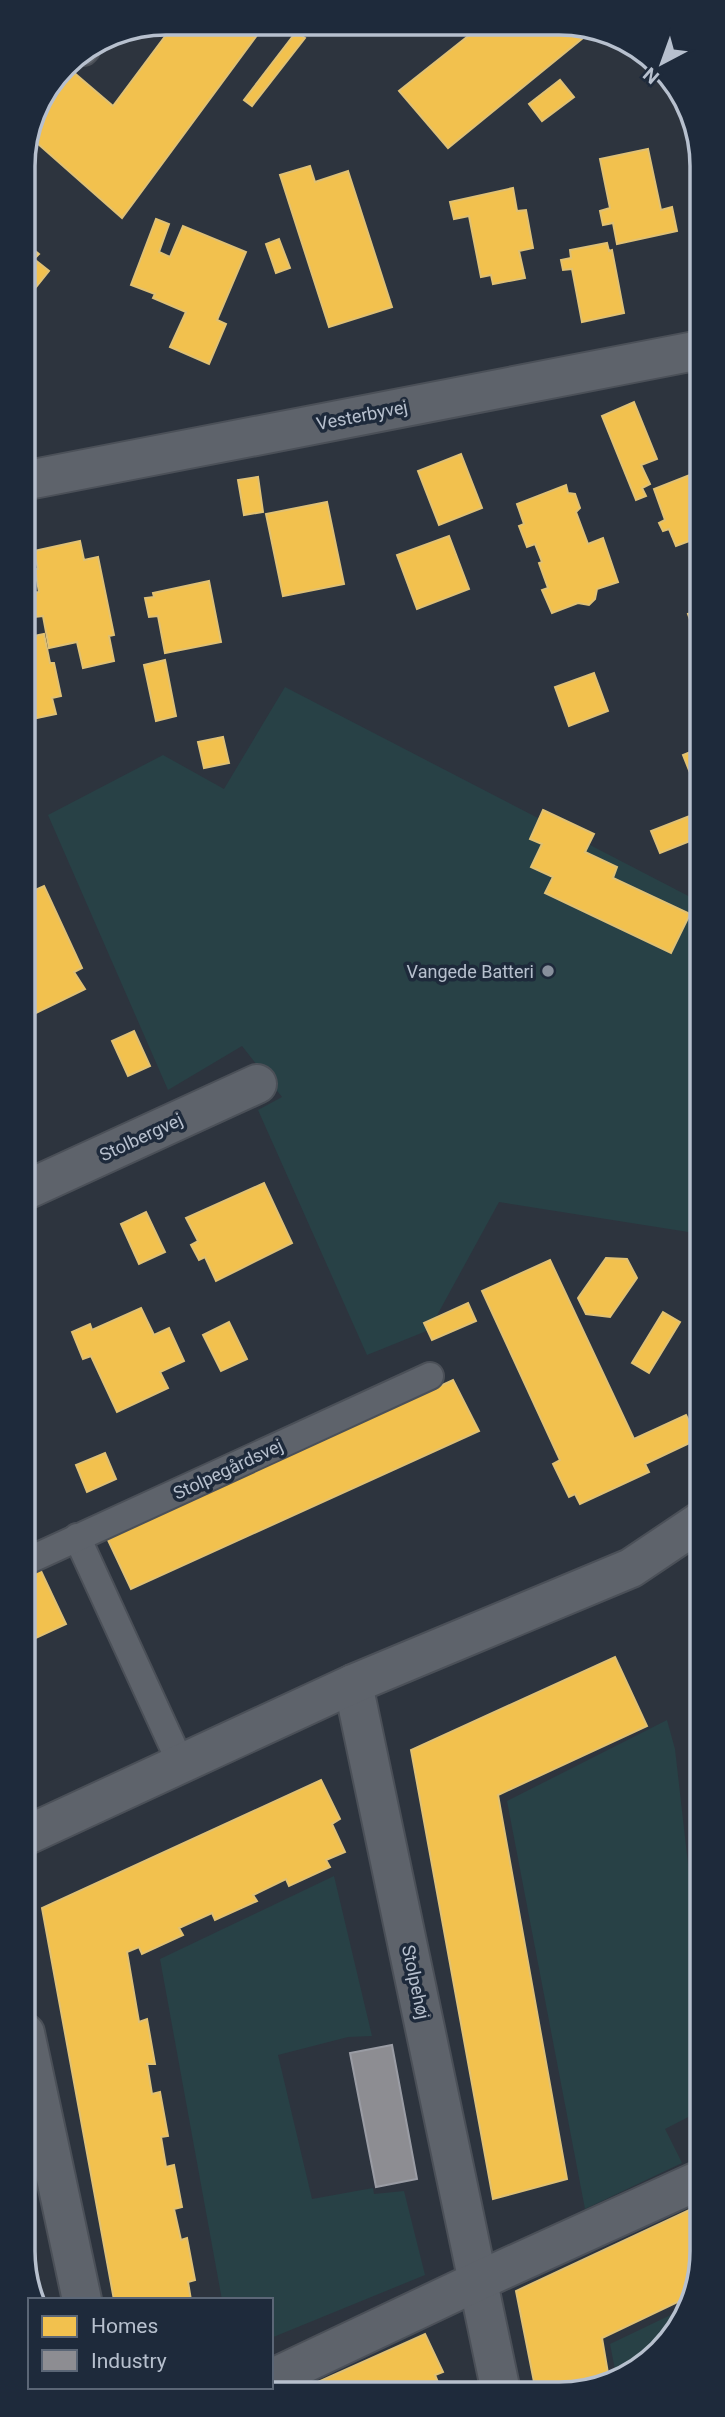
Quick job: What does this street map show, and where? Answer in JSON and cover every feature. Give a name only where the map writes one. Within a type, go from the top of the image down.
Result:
[{"type":"street","name":"Vesterbyvej","points":[[35,479],[690,352]]},
{"type":"street","name":"Stolbergvej","points":[[35,1186],[257,1084]]},
{"type":"street","points":[[35,1831],[354,1684],[631,1568],[690,1528]]},
{"type":"street","name":"Stolpehøj","points":[[354,1684],[499,2382]]},
{"type":"street","points":[[35,2080],[82,2298]]},
{"type":"street","points":[[273,2378],[690,2184]]},
{"type":"lane","name":"Stolpegårdsvej","points":[[35,1557],[430,1376]]},
{"type":"lane","points":[[78,1537],[181,1765]]},
{"type":"green space","points":[[285,687],[690,897],[690,1232],[499,1202],[429,1330],[367,1355],[258,1110],[282,1097],[242,1046],[168,1090],[48,815],[163,755],[224,789]]},
{"type":"green space","points":[[667,1720],[675,1749],[690,1881],[690,2116],[665,2129],[682,2163],[585,2209],[507,1801]]},
{"type":"green space","points":[[334,1876],[372,2036],[348,2037],[278,2055],[312,2199],[373,2188],[374,2194],[404,2191],[425,2275],[273,2337],[273,2298],[222,2298],[160,1959]]},
{"type":"green space","points":[[674,2314],[652,2344],[615,2369],[610,2344]]},
{"type":"building: Homes","points":[[166,35],[257,35],[122,218],[37,143],[49,108],[74,72],[113,106]]},
{"type":"building: Homes","points":[[294,35],[305,38],[252,106],[244,100]]},
{"type":"building: Homes","points":[[469,35],[583,38],[448,148],[399,91]]},
{"type":"building: Homes","points":[[560,80],[574,97],[542,121],[529,104]]},
{"type":"building: Homes","points":[[648,149],[661,210],[672,207],[677,231],[617,244],[613,223],[603,225],[600,211],[610,208],[600,159]]},
{"type":"building: Homes","points":[[310,166],[315,182],[348,171],[392,307],[329,327],[280,175]]},
{"type":"building: Homes","points":[[513,188],[517,211],[526,210],[533,248],[519,251],[525,278],[493,284],[491,275],[481,277],[469,216],[454,219],[450,202]]},
{"type":"building: Homes","points":[[156,219],[169,224],[159,252],[170,257],[183,226],[246,252],[217,320],[226,324],[209,364],[170,347],[186,312],[153,298],[155,294],[131,285]]},
{"type":"building: Homes","points":[[279,239],[290,268],[276,273],[266,244]]},
{"type":"building: Homes","points":[[607,243],[609,251],[612,250],[624,313],[582,322],[572,269],[563,270],[561,260],[571,258],[570,250]]},
{"type":"building: Homes","points":[[35,260],[49,271],[35,288]]},
{"type":"building: Homes","points":[[634,402],[657,459],[641,465],[650,484],[642,488],[646,496],[636,500],[602,416]]},
{"type":"building: Homes","points":[[461,454],[482,508],[439,525],[418,471]]},
{"type":"building: Homes","points":[[690,475],[690,541],[676,546],[669,529],[663,531],[659,523],[665,520],[654,489]]},
{"type":"building: Homes","points":[[258,477],[263,512],[244,515],[238,480]]},
{"type":"building: Homes","points":[[566,485],[568,493],[575,494],[580,508],[576,512],[588,544],[603,538],[618,582],[597,589],[595,599],[589,605],[578,603],[552,613],[542,590],[548,588],[539,563],[542,562],[535,544],[527,547],[519,526],[524,524],[517,504]]},
{"type":"building: Homes","points":[[327,502],[344,584],[283,596],[266,514]]},
{"type":"building: Homes","points":[[449,536],[469,589],[417,609],[397,555]]},
{"type":"building: Homes","points":[[80,541],[84,560],[98,557],[114,635],[109,636],[114,661],[83,668],[77,642],[49,648],[43,616],[35,617],[35,592],[39,592],[35,551]]},
{"type":"building: Homes","points":[[209,581],[221,642],[165,653],[158,616],[149,617],[145,598],[154,597],[153,593]]},
{"type":"building: Homes","points":[[44,634],[61,696],[52,698],[56,714],[35,718],[35,636]]},
{"type":"building: Homes","points":[[165,660],[176,716],[156,721],[144,665]]},
{"type":"building: Homes","points":[[594,673],[608,711],[569,726],[555,687]]},
{"type":"building: Homes","points":[[223,737],[229,763],[204,768],[198,742]]},
{"type":"building: Homes","points":[[690,752],[690,773],[683,755]]},
{"type":"building: Homes","points":[[543,810],[594,834],[585,852],[617,867],[613,878],[690,914],[671,953],[545,893],[553,877],[531,867],[542,844],[530,839]]},
{"type":"building: Homes","points":[[690,816],[690,841],[660,853],[651,831]]},
{"type":"building: Homes","points":[[44,886],[82,968],[74,972],[85,989],[35,1014],[35,890]]},
{"type":"building: Homes","points":[[134,1031],[150,1066],[128,1076],[112,1041]]},
{"type":"building: Homes","points":[[264,1183],[292,1243],[216,1281],[205,1257],[199,1260],[191,1245],[198,1241],[186,1218]]},
{"type":"building: Homes","points":[[146,1212],[165,1252],[139,1264],[121,1224]]},
{"type":"building: Homes","points":[[606,1258],[627,1259],[637,1278],[610,1317],[586,1314],[578,1298]]},
{"type":"building: Homes","points":[[550,1260],[634,1439],[686,1415],[690,1423],[690,1443],[645,1464],[649,1472],[580,1504],[575,1494],[569,1497],[553,1464],[560,1460],[482,1291]]},
{"type":"building: Homes","points":[[468,1303],[476,1321],[432,1340],[424,1323]]},
{"type":"building: Homes","points":[[141,1308],[154,1335],[169,1328],[184,1361],[160,1372],[168,1388],[117,1412],[91,1356],[83,1359],[72,1332],[90,1324],[92,1330]]},
{"type":"building: Homes","points":[[663,1312],[680,1322],[649,1373],[632,1363]]},
{"type":"building: Homes","points":[[229,1322],[247,1359],[221,1371],[203,1335]]},
{"type":"building: Homes","points":[[453,1380],[479,1431],[131,1589],[107,1538]]},
{"type":"building: Homes","points":[[105,1453],[116,1479],[87,1492],[76,1465]]},
{"type":"building: Homes","points":[[40,1569],[66,1624],[35,1638],[35,1571]]},
{"type":"building: Homes","points":[[615,1657],[647,1726],[498,1795],[567,2179],[493,2199],[411,1750]]},
{"type":"building: Homes","points":[[321,1780],[340,1819],[332,1824],[345,1852],[326,1860],[330,1867],[289,1886],[286,1879],[253,1895],[257,1901],[215,1920],[212,1913],[179,1928],[183,1935],[142,1954],[139,1947],[127,1952],[139,2022],[147,2019],[155,2064],[147,2064],[152,2094],[160,2092],[168,2136],[161,2137],[166,2167],[174,2165],[182,2207],[174,2209],[181,2240],[187,2238],[195,2280],[188,2282],[191,2298],[114,2298],[42,1908]]},
{"type":"building: Homes","points":[[690,2210],[690,2260],[680,2301],[602,2338],[608,2372],[568,2382],[534,2382],[516,2291]]},
{"type":"building: Homes","points":[[425,2334],[443,2372],[435,2375],[438,2382],[318,2382]]},
{"type":"building: Industry","points":[[392,2045],[417,2179],[376,2187],[350,2053]]},
{"type":"place","name":"Vangede Batteri","points":[[548,971]]}]
